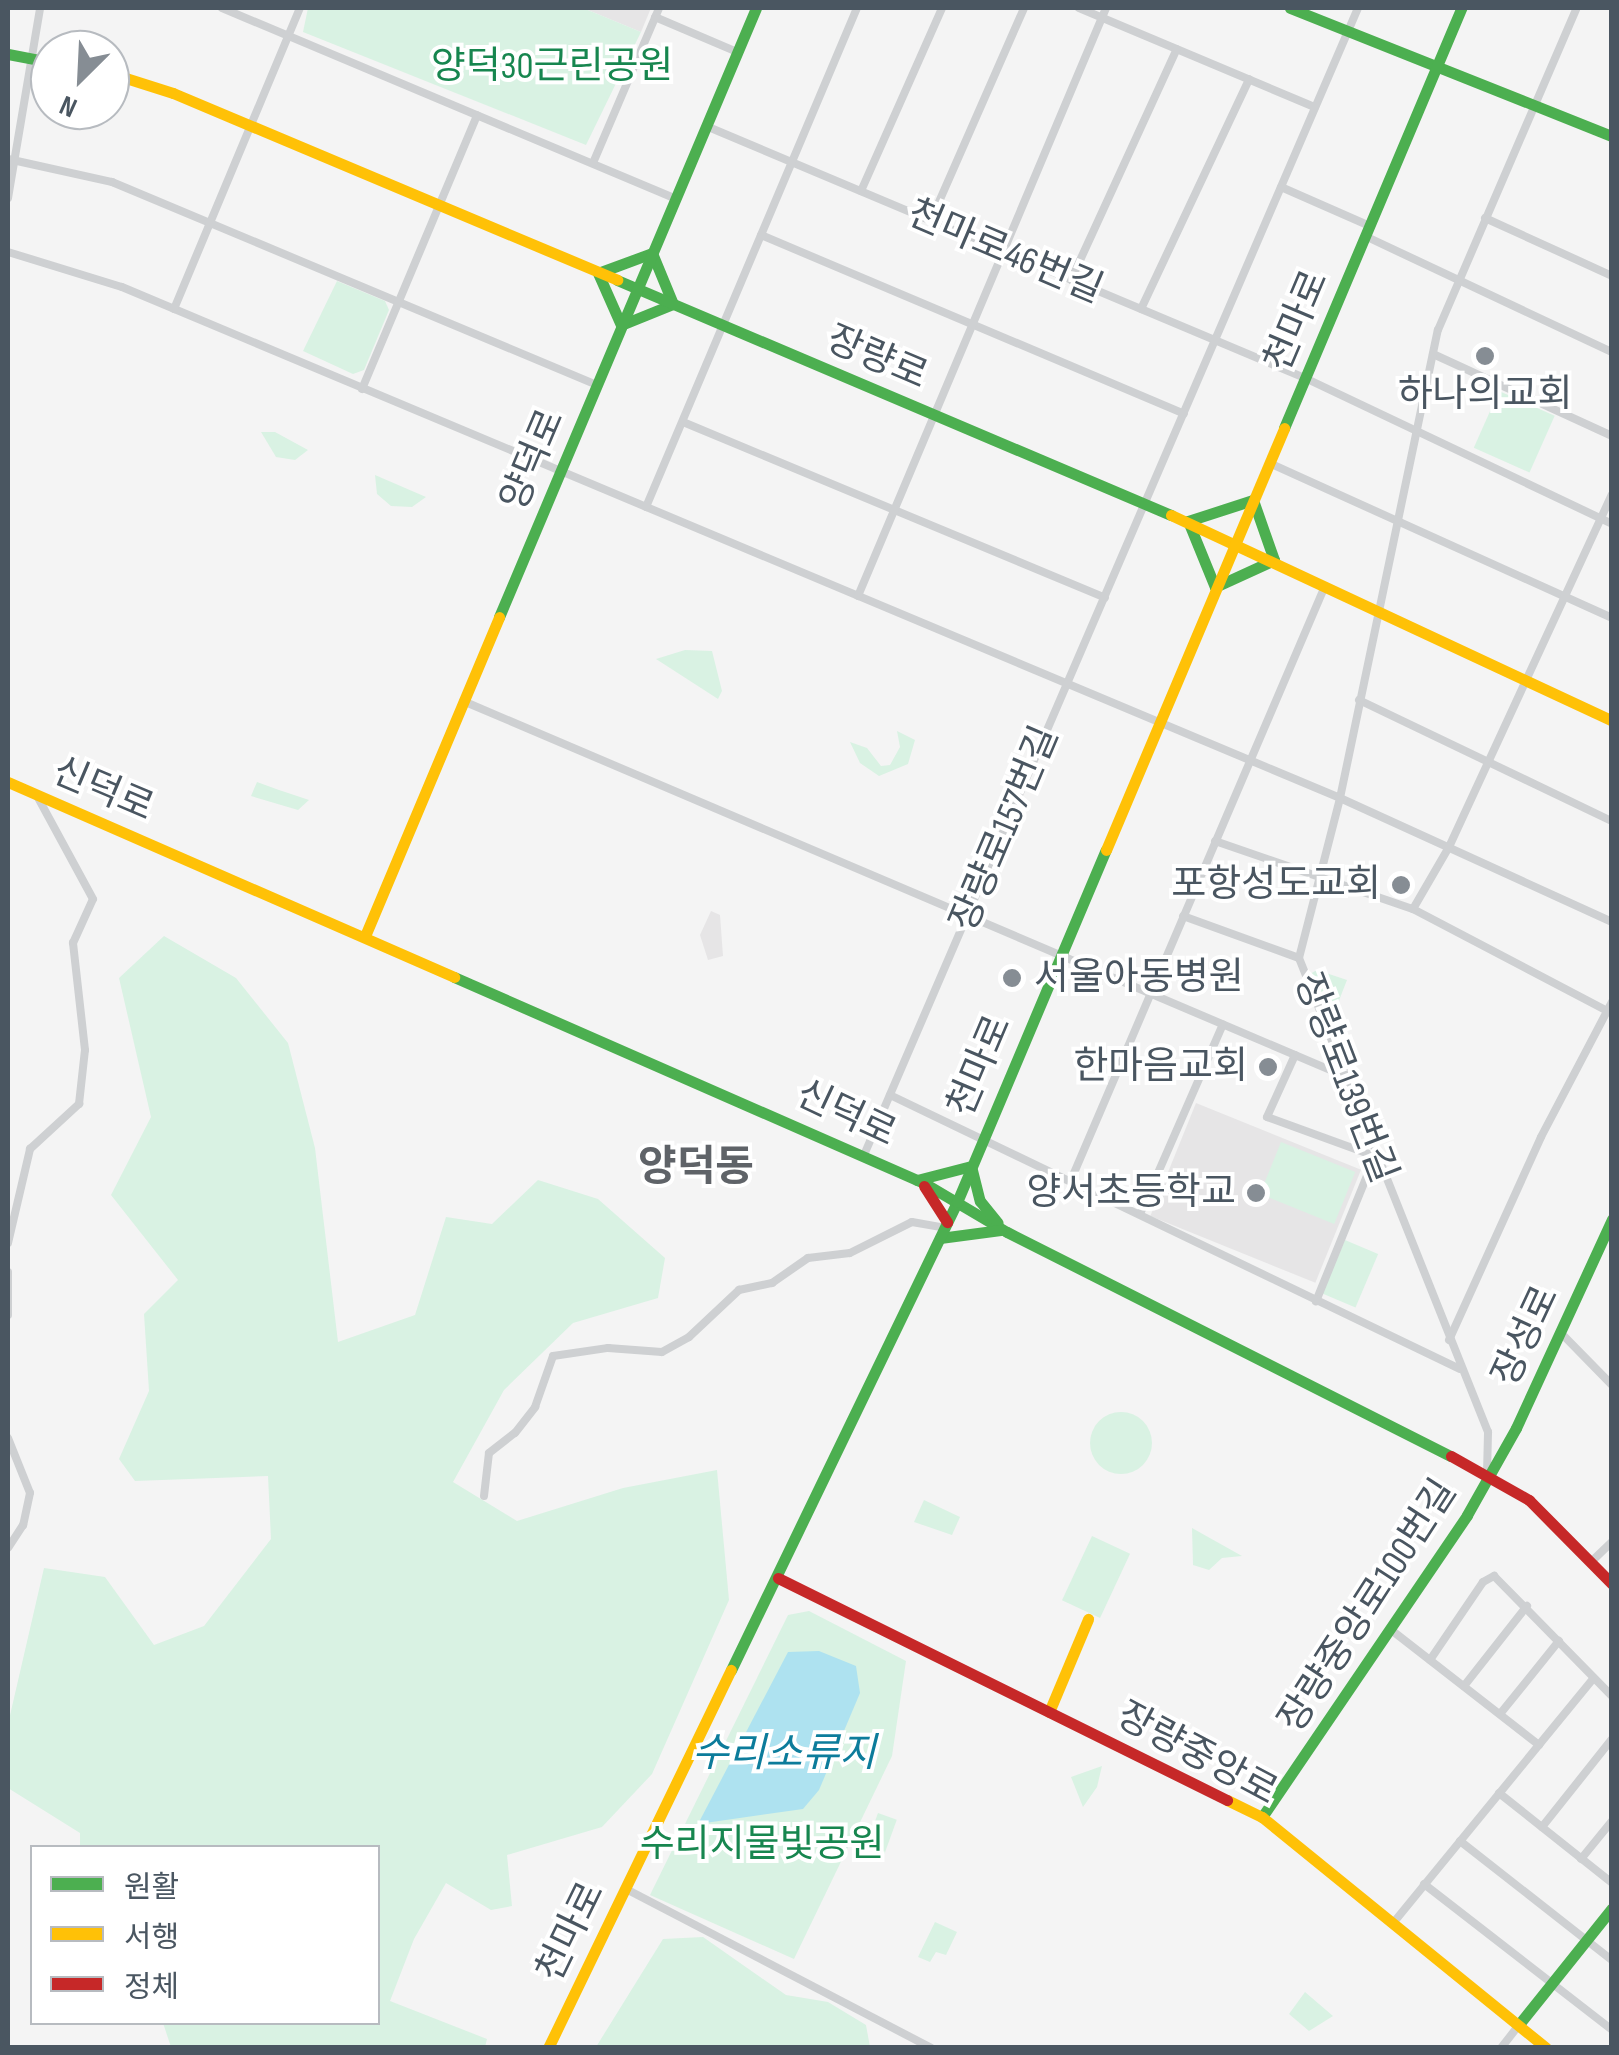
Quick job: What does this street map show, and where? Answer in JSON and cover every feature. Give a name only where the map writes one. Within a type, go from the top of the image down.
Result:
[{"type":"street","points":[[222,8],[237,10],[676,198]]},
{"type":"street","points":[[174,309],[300,8]]},
{"type":"street","name":"양덕로","points":[[365,936],[756,8]]},
{"type":"street","points":[[646,506],[854,8]]},
{"type":"street","points":[[861,191],[942,8]]},
{"type":"street","points":[[930,220],[1024,8]]},
{"type":"street","points":[[1078,8],[1104,12],[1177,49],[1315,107]]},
{"type":"street","points":[[1290,8],[1532,108],[1611,134]]},
{"type":"street","name":"장량로157번길","points":[[864,1155],[1358,8]]},
{"type":"street","name":"천마로","points":[[548,2048],[957,1202],[1461,8]]},
{"type":"street","name":"장량로139번길","points":[[1488,1474],[1488,1432],[1342,1076],[1298,958],[1340,798],[1433,354],[1458,279],[1577,8]]},
{"type":"street","points":[[593,163],[656,12],[737,52]]},
{"type":"street","points":[[858,596],[1104,12]]},
{"type":"street","points":[[1072,280],[1177,49]]},
{"type":"street","points":[[8,198],[10,160],[30,63]]},
{"type":"street","points":[[1141,309],[1249,79]]},
{"type":"street","name":"장량로","points":[[130,80],[252,126],[1146,503],[1612,722]]},
{"type":"street","points":[[362,389],[477,115]]},
{"type":"street","name":"천마로46번길","points":[[706,126],[1305,378],[1612,524]]},
{"type":"street","points":[[10,160],[112,182],[597,384]]},
{"type":"street","points":[[1281,187],[1458,279],[1612,352]]},
{"type":"street","points":[[1486,218],[1612,276]]},
{"type":"street","points":[[761,235],[1184,414]]},
{"type":"street","points":[[8,252],[96,276],[1340,798],[1612,922]]},
{"type":"street","points":[[652,253],[672,304],[621,326],[598,272],[652,253]]},
{"type":"street","points":[[1433,354],[1612,436]]},
{"type":"street","points":[[683,422],[1105,598]]},
{"type":"street","points":[[1269,463],[1612,618]]},
{"type":"street","points":[[1412,909],[1449,847],[1612,495]]},
{"type":"street","points":[[1252,500],[1274,560],[1215,587],[1188,522],[1252,500]]},
{"type":"street","points":[[1071,1180],[1325,586]]},
{"type":"street","points":[[1359,700],[1612,821]]},
{"type":"street","points":[[463,701],[1342,1076]]},
{"type":"street","name":"신덕로","points":[[8,782],[917,1180],[1004,1230],[1488,1474],[1529,1500],[1612,1584]]},
{"type":"street","points":[[8,1243],[30,1149],[79,1104],[85,1050],[73,943],[93,899],[36,794]]},
{"type":"street","points":[[1215,842],[1412,909],[1607,1011]]},
{"type":"street","points":[[1183,916],[1298,958]]},
{"type":"street","points":[[1449,1340],[1541,1137],[1612,1002]]},
{"type":"street","points":[[1140,1214],[1223,1024]]},
{"type":"street","points":[[1295,1055],[1267,1116],[1375,1156],[1316,1301]]},
{"type":"street","points":[[890,1095],[1460,1368]]},
{"type":"street","points":[[944,1229],[917,1180],[972,1166],[980,1201],[1004,1230]]},
{"type":"street","name":"장성로","points":[[1488,1474],[1561,1333],[1612,1219]]},
{"type":"street","points":[[484,1496],[489,1453],[534,1407],[553,1356],[608,1348],[662,1352],[688,1337],[740,1290],[772,1283],[808,1258],[850,1253],[912,1222],[944,1229],[1004,1230]]},
{"type":"street","points":[[8,1272],[8,1315]]},
{"type":"street","points":[[1561,1333],[1612,1385]]},
{"type":"street","points":[[8,1438],[30,1493],[23,1525],[8,1548]]},
{"type":"street","name":"장량중앙로100번길","points":[[1262,1818],[1390,1629],[1488,1474]]},
{"type":"street","points":[[1591,1562],[1612,1542]]},
{"type":"street","name":"장량중앙로","points":[[778,1578],[1262,1818],[1520,2023],[1546,2048]]},
{"type":"street","points":[[1430,1660],[1482,1582],[1502,1580],[1612,1696]]},
{"type":"street","points":[[1464,1686],[1527,1606]]},
{"type":"street","points":[[1049,1712],[1088,1619]]},
{"type":"street","points":[[1390,1629],[1539,1745]]},
{"type":"street","points":[[1500,1714],[1559,1640]]},
{"type":"street","points":[[1394,1922],[1594,1678]]},
{"type":"street","points":[[1542,1827],[1612,1739]]},
{"type":"street","points":[[1499,1794],[1612,1883]]},
{"type":"street","points":[[1582,1859],[1612,1821]]},
{"type":"street","points":[[1460,1840],[1612,1960]]},
{"type":"street","points":[[1424,1884],[1612,2030]]},
{"type":"street","points":[[626,1889],[932,2048]]},
{"type":"street","points":[[1500,2048],[1612,1908]]},
{"type":"shaded area","points":[[583,8],[651,8],[641,32]]},
{"type":"shaded area","points":[[711,911],[720,915],[723,956],[708,960],[700,935]]},
{"type":"shaded area","name":"양서초등학교","points":[[1196,1103],[1361,1170],[1315,1283],[1150,1216]]},
{"type":"green space","name":"양덕30근린공원","points":[[308,8],[583,8],[641,32],[586,145],[303,32]]},
{"type":"green space","points":[[337,281],[385,301],[389,310],[364,370],[353,374],[303,351]]},
{"type":"green space","points":[[1499,391],[1555,416],[1530,472],[1474,448]]},
{"type":"green space","points":[[261,432],[275,432],[308,450],[295,460],[276,457]]},
{"type":"green space","points":[[375,475],[426,497],[412,507],[391,506],[377,494]]},
{"type":"green space","points":[[685,650],[712,651],[722,691],[718,699],[656,659]]},
{"type":"green space","points":[[897,731],[915,740],[908,764],[879,776],[860,763],[850,742],[867,748],[881,766],[890,765],[900,747]]},
{"type":"green space","points":[[257,782],[309,800],[298,810],[251,796]]},
{"type":"green space","points":[[164,936],[236,978],[288,1043],[315,1148],[338,1342],[415,1315],[446,1217],[492,1224],[538,1180],[598,1199],[665,1258],[658,1298],[573,1323],[504,1390],[453,1482],[517,1521],[623,1488],[717,1470],[729,1600],[652,1774],[602,1827],[507,1855],[512,1906],[491,1910],[446,1883],[414,1939],[390,2001],[487,2039],[485,2047],[171,2047],[164,2025],[380,2025],[380,1845],[80,1845],[80,1833],[8,1788],[8,1724],[44,1568],[105,1577],[154,1645],[204,1626],[271,1539],[268,1476],[135,1481],[119,1459],[149,1391],[144,1314],[178,1280],[111,1195],[151,1117],[119,978]]},
{"type":"green space","points":[[1317,970],[1347,980],[1338,1003],[1322,999],[1310,974]]},
{"type":"green space","points":[[1281,1142],[1355,1172],[1334,1224],[1260,1194]]},
{"type":"green space","points":[[1345,1240],[1378,1254],[1355,1307],[1322,1293]]},
{"type":"green space","points":[[1121,1412],[1143,1421],[1152,1443],[1143,1465],[1121,1474],[1099,1465],[1090,1443],[1099,1421]]},
{"type":"green space","points":[[924,1500],[960,1517],[952,1535],[914,1522]]},
{"type":"green space","points":[[1192,1528],[1242,1556],[1222,1558],[1209,1570],[1193,1565]]},
{"type":"green space","points":[[1092,1536],[1130,1554],[1100,1618],[1062,1600]]},
{"type":"green space","name":"수리지물빛공원","points":[[809,1611],[906,1661],[892,1756],[794,1959],[650,1895],[788,1615]]},
{"type":"green space","points":[[1102,1766],[1097,1787],[1083,1807],[1071,1777]]},
{"type":"green space","points":[[878,1813],[897,1820],[884,1854],[866,1847]]},
{"type":"green space","points":[[935,1922],[957,1932],[946,1955],[936,1952],[930,1962],[918,1957]]},
{"type":"green space","points":[[703,1937],[786,1995],[828,2002],[866,2025],[870,2047],[596,2047],[663,1939]]},
{"type":"green space","points":[[1305,1992],[1333,2016],[1309,2031],[1289,2014]]},
{"type":"water","name":"수리소류지","points":[[819,1651],[856,1666],[860,1693],[819,1790],[803,1809],[698,1824],[788,1652]]},
{"type":"traffic: fast","points":[[499,617],[756,8]]},
{"type":"traffic: fast","points":[[1290,8],[1612,136]]},
{"type":"traffic: fast","points":[[1284,428],[1461,8]]},
{"type":"traffic: fast","points":[[8,54],[30,58]]},
{"type":"traffic: fast","points":[[652,253],[673,304],[621,325],[598,273],[652,253]]},
{"type":"traffic: fast","points":[[617,280],[1171,515]]},
{"type":"traffic: fast","points":[[1253,500],[1274,560]]},
{"type":"traffic: fast","points":[[1188,521],[1253,500]]},
{"type":"traffic: fast","points":[[1188,521],[1215,587]]},
{"type":"traffic: fast","points":[[1215,587],[1274,560]]},
{"type":"traffic: fast","points":[[731,1670],[957,1202],[1106,850]]},
{"type":"traffic: fast","points":[[454,977],[924,1183],[1007,1232],[1451,1456]]},
{"type":"traffic: fast","points":[[917,1180],[971,1166],[980,1201],[998,1223]]},
{"type":"traffic: fast","points":[[1262,1817],[1467,1515],[1516,1428],[1612,1219]]},
{"type":"traffic: fast","points":[[940,1238],[1000,1230]]},
{"type":"traffic: fast","points":[[1520,2023],[1612,1908]]},
{"type":"traffic: slow","points":[[130,79],[173,93],[617,280]]},
{"type":"traffic: slow","points":[[1106,850],[1284,428]]},
{"type":"traffic: slow","points":[[1171,515],[1612,721]]},
{"type":"traffic: slow","points":[[365,936],[499,617]]},
{"type":"traffic: slow","points":[[8,782],[454,977]]},
{"type":"traffic: slow","points":[[1049,1712],[1088,1619]]},
{"type":"traffic: slow","points":[[548,2048],[731,1670]]},
{"type":"traffic: slow","points":[[1227,1800],[1262,1817],[1546,2048]]},
{"type":"traffic: jam","points":[[924,1186],[947,1222]]},
{"type":"traffic: jam","points":[[1451,1456],[1529,1500],[1612,1584]]},
{"type":"traffic: jam","points":[[778,1578],[1227,1800]]},
{"type":"place","name":"하나의교회","points":[[1485,356]]},
{"type":"place","name":"포항성도교회","points":[[1401,885]]},
{"type":"place","name":"서울아동병원","points":[[1012,978]]},
{"type":"place","name":"한마음교회","points":[[1268,1067]]},
{"type":"place","name":"양서초등학교","points":[[1256,1193]]},
{"type":"district","name":"양덕동","points":[[696,1168]]}]
